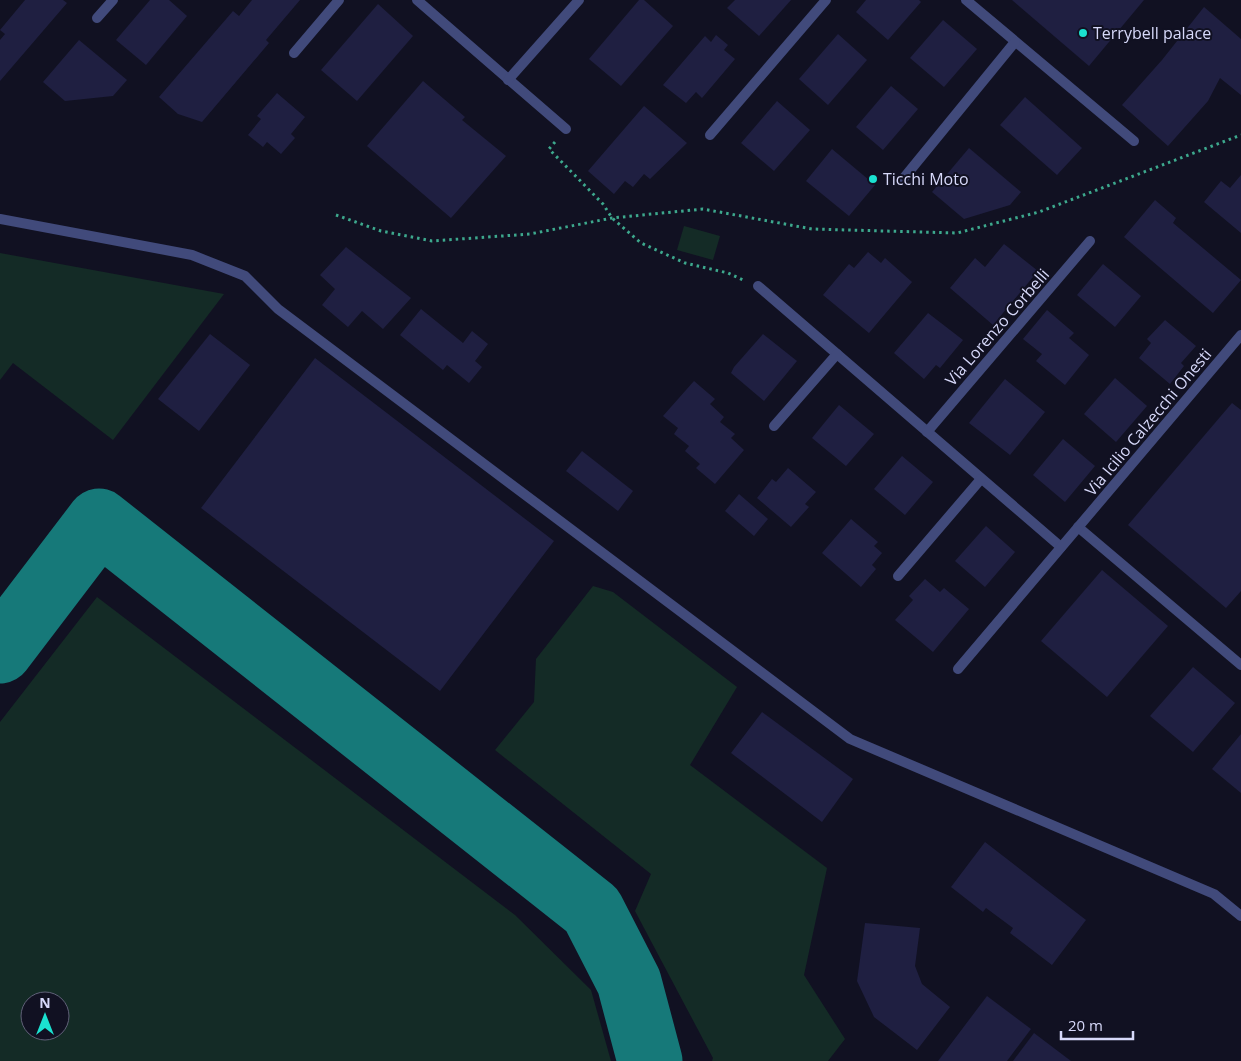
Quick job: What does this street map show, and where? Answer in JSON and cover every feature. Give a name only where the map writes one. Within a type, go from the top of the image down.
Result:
[{"type":"street","points":[[97,18],[113,0]]},
{"type":"street","points":[[294,53],[339,0]]},
{"type":"street","points":[[417,0],[566,128]]},
{"type":"street","points":[[508,80],[579,0]]},
{"type":"street","points":[[710,135],[826,0]]},
{"type":"street","points":[[966,0],[1134,141]]},
{"type":"street","points":[[903,180],[1015,42]]},
{"type":"street","points":[[0,219],[192,255],[245,276],[278,308],[850,739],[1214,894],[1241,916]]},
{"type":"street","name":"Via Lorenzo Corbelli","points":[[927,432],[1090,241]]},
{"type":"street","points":[[758,286],[1061,547]]},
{"type":"street","name":"Via Icilio Calzecchi Onesti","points":[[958,669],[1241,335]]},
{"type":"street","points":[[774,426],[837,354]]},
{"type":"street","points":[[898,576],[981,479]]},
{"type":"street","points":[[1078,527],[1241,664]]},
{"type":"path","points":[[566,128],[549,149],[603,204],[612,218],[642,243],[684,263],[728,273],[758,286]]},
{"type":"path","points":[[336,215],[381,231],[432,241],[530,234],[612,218],[703,209],[812,229],[957,233],[1039,212],[1241,135]]},
{"type":"green space","points":[[684,226],[720,236],[713,260],[677,250]]},
{"type":"green space","points":[[0,253],[224,294],[113,440],[13,363],[0,380]]},
{"type":"green space","points":[[593,586],[613,592],[737,687],[690,765],[827,868],[804,975],[845,1039],[828,1061],[712,1061],[713,1058],[635,911],[651,874],[495,750],[534,702],[536,659]]},
{"type":"green space","points":[[97,597],[515,915],[591,990],[611,1061],[0,1061],[0,722]]},
{"type":"building","points":[[25,0],[63,0],[67,3],[0,81],[0,40],[5,34],[0,30]]},
{"type":"building","points":[[150,0],[169,0],[187,16],[146,65],[116,40]]},
{"type":"building","points":[[252,0],[300,0],[266,40],[269,43],[202,122],[178,114],[159,97],[233,11],[239,16]]},
{"type":"building","points":[[639,0],[644,0],[673,26],[621,86],[589,59]]},
{"type":"building","points":[[735,0],[791,0],[759,36],[727,8]]},
{"type":"building","points":[[866,0],[919,0],[921,2],[888,40],[856,12]]},
{"type":"building","name":"Terrybell palace","points":[[1012,0],[1144,0],[1089,66]]},
{"type":"building","points":[[378,4],[413,36],[357,101],[321,70]]},
{"type":"building","points":[[1204,7],[1241,39],[1241,95],[1220,78],[1208,101],[1168,146],[1122,105],[1162,60]]},
{"type":"building","points":[[943,20],[977,49],[944,87],[910,58]]},
{"type":"building","points":[[838,34],[867,60],[828,105],[799,79]]},
{"type":"building","points":[[716,35],[728,45],[724,50],[735,59],[702,98],[696,92],[686,103],[663,85],[705,36],[711,42]]},
{"type":"building","points":[[79,40],[127,80],[113,96],[65,101],[43,82]]},
{"type":"building","points":[[423,81],[465,117],[462,120],[506,156],[451,218],[367,146]]},
{"type":"building","points":[[891,86],[918,109],[883,150],[856,127]]},
{"type":"building","points":[[277,93],[305,117],[291,134],[295,138],[281,154],[267,142],[263,147],[248,135],[261,119],[257,116]]},
{"type":"building","points":[[1025,97],[1082,148],[1057,175],[1000,125]]},
{"type":"building","points":[[777,101],[810,130],[774,171],[741,143]]},
{"type":"building","points":[[644,106],[687,143],[650,179],[644,174],[633,187],[625,181],[614,194],[588,171]]},
{"type":"building","points":[[969,148],[1021,192],[1010,205],[964,219],[932,192]]},
{"type":"building","points":[[832,149],[875,185],[849,216],[806,181]]},
{"type":"building","points":[[1241,175],[1241,233],[1204,202],[1221,181],[1230,188]]},
{"type":"building","points":[[1155,200],[1176,218],[1173,223],[1241,280],[1213,313],[1124,237]]},
{"type":"building","points":[[1004,244],[1038,271],[993,325],[950,288],[975,258],[985,267]]},
{"type":"building","points":[[346,247],[411,298],[383,329],[362,311],[348,327],[322,305],[335,289],[320,275]]},
{"type":"building","points":[[868,252],[881,263],[885,258],[912,282],[869,333],[823,295],[849,264],[854,268]]},
{"type":"building","points":[[1103,264],[1141,296],[1115,327],[1077,295]]},
{"type":"building","points":[[421,309],[463,343],[472,331],[488,344],[475,361],[482,367],[469,383],[447,365],[443,370],[400,335]]},
{"type":"building","points":[[1047,310],[1074,333],[1069,338],[1089,355],[1065,385],[1036,361],[1042,354],[1023,339]]},
{"type":"building","points":[[928,313],[963,340],[940,368],[936,365],[924,379],[894,353]]},
{"type":"building","points":[[1165,320],[1196,346],[1181,363],[1184,366],[1170,384],[1139,358],[1151,343],[1147,339]]},
{"type":"building","points":[[210,334],[250,365],[199,431],[158,399]]},
{"type":"building","points":[[763,334],[797,361],[764,401],[731,373]]},
{"type":"building","points":[[315,358],[554,541],[440,691],[201,508]]},
{"type":"building","points":[[1115,378],[1147,406],[1116,442],[1084,414]]},
{"type":"building","points":[[1005,379],[1045,412],[1010,455],[969,423]]},
{"type":"building","points":[[694,381],[715,399],[710,404],[724,417],[720,422],[735,434],[731,438],[744,450],[715,484],[696,468],[700,464],[685,451],[689,446],[674,434],[678,428],[663,416]]},
{"type":"building","points":[[1232,403],[1241,410],[1241,591],[1226,608],[1128,525]]},
{"type":"building","points":[[839,405],[874,434],[846,466],[812,438]]},
{"type":"building","points":[[1063,439],[1095,466],[1065,502],[1033,475]]},
{"type":"building","points":[[582,451],[633,491],[618,511],[566,471]]},
{"type":"building","points":[[902,456],[933,482],[905,515],[874,489]]},
{"type":"building","points":[[788,468],[816,492],[805,504],[809,507],[791,527],[757,498],[772,479],[776,482]]},
{"type":"building","points":[[739,494],[768,519],[754,536],[725,511]]},
{"type":"building","points":[[851,519],[878,542],[874,546],[882,553],[872,565],[876,569],[861,587],[822,553]]},
{"type":"building","points":[[986,526],[1015,552],[985,587],[955,561]]},
{"type":"building","points":[[1102,570],[1168,626],[1107,697],[1041,641]]},
{"type":"building","points":[[925,579],[940,592],[944,588],[969,609],[933,652],[895,620],[913,600],[909,596]]},
{"type":"building","points":[[1193,667],[1235,703],[1193,752],[1150,716]]},
{"type":"building","points":[[762,712],[853,779],[822,822],[731,753]]},
{"type":"building","points":[[1241,734],[1241,793],[1212,769]]},
{"type":"building","points":[[985,842],[1086,920],[1052,965],[1010,933],[1013,928],[986,908],[983,912],[951,887]]},
{"type":"building","points":[[865,923],[920,928],[915,966],[922,984],[950,1007],[917,1050],[874,1017],[857,981]]},
{"type":"building","points":[[987,996],[1031,1029],[1007,1061],[938,1061]]},
{"type":"building","points":[[1034,1033],[1071,1061],[1013,1061]]},
{"type":"taxiway","points":[[0,651],[99,521],[592,910],[629,982],[650,1061]]},
{"type":"place","name":"Terrybell palace","points":[[1083,33]]},
{"type":"place","name":"Ticchi Moto","points":[[873,179]]}]
